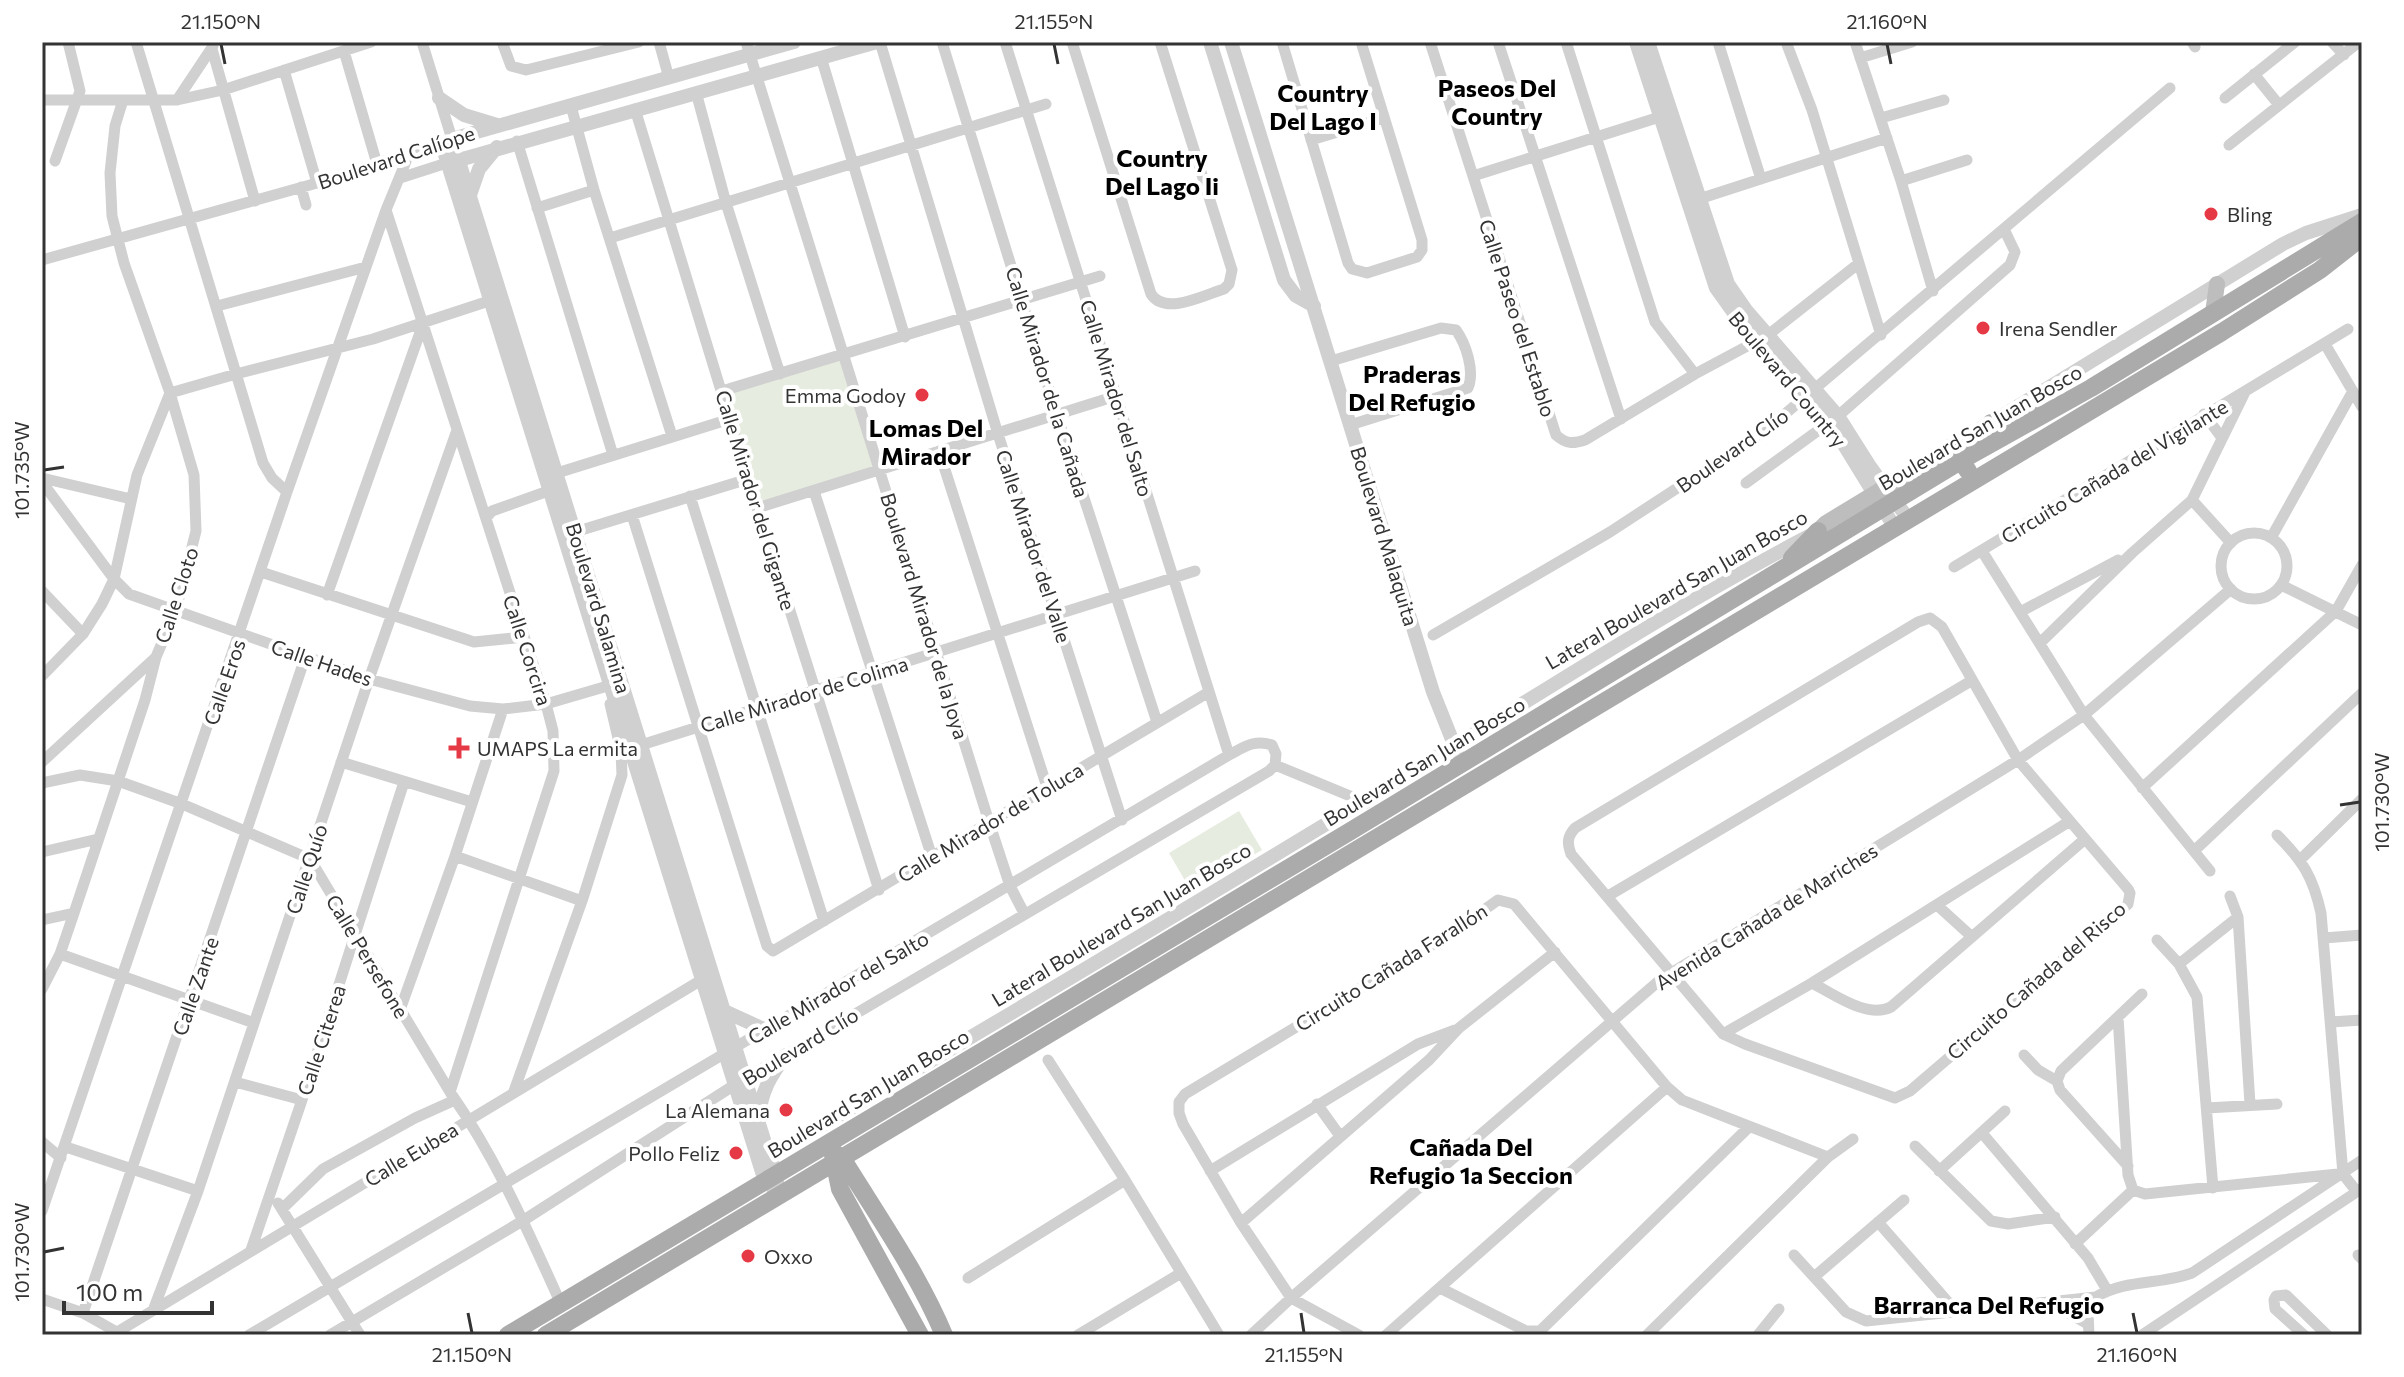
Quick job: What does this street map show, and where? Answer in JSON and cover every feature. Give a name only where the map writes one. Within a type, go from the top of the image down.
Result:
[{"type":"main road","name":"Boulevard San Juan Bosco","points":[[546,1335],[776,1183],[813,1151],[1780,573],[1885,498],[1957,454],[2048,413],[2362,222]]},
{"type":"main road","name":"Boulevard San Juan Bosco","points":[[508,1335],[776,1183],[870,1141],[2234,324],[2320,270],[2362,237]]},
{"type":"main road","points":[[2213,313],[2217,284]]},
{"type":"main road","points":[[1973,481],[1957,454],[1991,423],[2048,413]]},
{"type":"main road","name":"Lateral Boulevard San Juan Bosco","points":[[1818,531],[1826,523],[1885,498]]},
{"type":"main road","points":[[1780,573],[1818,531]]},
{"type":"main road","points":[[1349,832],[1359,850]]},
{"type":"main road","points":[[869,1118],[865,1124],[865,1134],[870,1141],[857,1168],[876,1204],[878,1217]]},
{"type":"main road","points":[[841,1135],[836,1158],[836,1180],[920,1335]]},
{"type":"main road","points":[[813,1151],[836,1158],[878,1217],[944,1335]]},
{"type":"main road","points":[[776,1183],[826,1185],[846,1200]]},
{"type":"street","points":[[55,161],[79,99],[79,80],[68,42]]},
{"type":"street","points":[[136,42],[263,463],[272,478],[287,492]]},
{"type":"street","points":[[42,100],[177,100],[223,90],[371,42]]},
{"type":"street","name":"Boulevard Salamina","points":[[422,42],[439,98],[446,141],[470,195],[724,1011],[740,1082],[776,1183]]},
{"type":"street","points":[[502,42],[511,66],[526,70],[639,42]]},
{"type":"street","points":[[659,42],[669,78]]},
{"type":"street","name":"Boulevard Calíope","points":[[42,260],[255,201],[446,141],[669,78],[748,48],[794,42]]},
{"type":"street","name":"Boulevard Calíope","points":[[454,161],[878,42]]},
{"type":"street","name":"Calle Mirador del Valle","points":[[878,42],[998,434],[1122,820]]},
{"type":"street","name":"Calle Mirador de la Cañada","points":[[942,42],[1057,415],[1157,722]]},
{"type":"street","name":"Calle Mirador del Salto","points":[[1005,42],[1229,755]]},
{"type":"street","points":[[1072,42],[1151,294],[1155,301],[1168,305],[1224,289],[1229,284],[1232,270],[1160,42]]},
{"type":"street","points":[[1210,42],[1284,280],[1296,296],[1314,306]]},
{"type":"street","name":"Boulevard Malaquita","points":[[1231,42],[1433,692],[1461,764]]},
{"type":"street","points":[[1282,42],[1352,269],[1367,273],[1417,257],[1422,250],[1422,240],[1361,42]]},
{"type":"street","name":"Calle Paseo del Establo","points":[[1430,42],[1556,435],[1564,443],[1574,444],[1585,440],[1761,338],[1858,264]]},
{"type":"street","points":[[1498,42],[1621,419]]},
{"type":"street","points":[[1566,42],[1655,322],[1695,374]]},
{"type":"street","name":"Boulevard Country","points":[[1636,42],[1699,199],[1728,284],[1761,338],[1804,398],[1833,420]]},
{"type":"street","name":"Boulevard Country","points":[[1648,42],[1707,269],[1716,288],[1761,338],[1816,389],[1902,524]]},
{"type":"street","points":[[1718,42],[1761,179]]},
{"type":"street","points":[[1786,42],[1812,110],[1881,335]]},
{"type":"street","points":[[1855,42],[1933,291]]},
{"type":"street","points":[[1860,58],[1912,42]]},
{"type":"street","points":[[2225,98],[2295,42]]},
{"type":"street","points":[[2332,42],[2344,55]]},
{"type":"street","points":[[2229,145],[2359,42]]},
{"type":"street","points":[[177,100],[213,46]]},
{"type":"street","points":[[213,46],[255,201]]},
{"type":"street","name":"Boulevard Mirador de la Joya","points":[[748,48],[989,822],[1010,886],[1024,913]]},
{"type":"street","points":[[344,51],[377,164]]},
{"type":"street","points":[[821,57],[905,337]]},
{"type":"street","points":[[284,70],[317,183]]},
{"type":"street","points":[[2254,74],[2279,105]]},
{"type":"street","name":"Boulevard Clío","points":[[1433,635],[1610,532],[1766,430],[2170,88]]},
{"type":"street","points":[[696,92],[726,203],[780,374]]},
{"type":"street","points":[[439,98],[464,115],[497,126]]},
{"type":"street","name":"Calle Cloto","points":[[43,986],[60,954],[145,700],[156,657],[176,610],[196,531],[194,475],[170,393],[117,239],[109,195],[115,126],[123,100]]},
{"type":"street","points":[[1881,118],[1944,100]]},
{"type":"street","points":[[610,238],[1046,104]]},
{"type":"street","points":[[571,106],[594,190],[672,436]]},
{"type":"street","name":"Calle Mirador del Gigante","points":[[635,109],[757,508],[879,890]]},
{"type":"street","points":[[1473,176],[1665,116]]},
{"type":"street","points":[[1311,140],[1384,118]]},
{"type":"street","points":[[1699,199],[1887,138]]},
{"type":"street","points":[[517,141],[613,455]]},
{"type":"street","points":[[470,195],[479,169],[497,147]]},
{"type":"street","name":"Calle Eros","points":[[42,1211],[287,492],[386,210],[409,154]]},
{"type":"street","points":[[1901,181],[1967,160]]},
{"type":"street","points":[[400,178],[454,161]]},
{"type":"street","name":"Boulevard Salamina","points":[[454,161],[492,300],[608,686],[703,979],[731,1050]]},
{"type":"street","points":[[301,187],[306,205]]},
{"type":"street","points":[[537,208],[594,190]]},
{"type":"street","name":"Calle Corcira","points":[[386,210],[553,731],[554,771],[453,1096]]},
{"type":"street","points":[[1991,423],[2306,233],[2362,215]]},
{"type":"street","name":"Boulevard Clío","points":[[1746,483],[1833,420],[2010,265],[2015,252],[2004,229]]},
{"type":"street","points":[[217,306],[366,267]]},
{"type":"street","points":[[722,391],[1100,276]]},
{"type":"street","points":[[42,676],[83,634],[114,579],[131,499],[147,448],[170,393],[339,348],[492,300]]},
{"type":"street","points":[[327,595],[423,323]]},
{"type":"street","points":[[2150,326],[2161,345]]},
{"type":"street","points":[[1331,361],[1448,327],[1456,330],[1471,371],[1468,388],[1350,425]]},
{"type":"street","name":"Circuito Cañada del Vigilante","points":[[2210,871],[2084,715],[1982,551],[2348,329]]},
{"type":"street","points":[[2325,344],[2362,407]]},
{"type":"street","points":[[2271,538],[2353,391]]},
{"type":"street","points":[[2040,643],[2132,553],[2192,500],[2245,392]]},
{"type":"street","points":[[757,508],[1116,396]]},
{"type":"street","points":[[2204,414],[2222,438]]},
{"type":"street","points":[[557,473],[730,419]]},
{"type":"street","name":"Calle Quío","points":[[154,1308],[198,1191],[369,679],[457,430]]},
{"type":"street","points":[[939,451],[1047,787]]},
{"type":"street","points":[[575,532],[748,479]]},
{"type":"street","points":[[42,480],[131,499]]},
{"type":"street","name":"Calle Hades","points":[[42,480],[114,579],[137,598],[305,658],[442,700],[503,709],[546,704],[608,686]]},
{"type":"street","points":[[486,518],[492,511],[551,490]]},
{"type":"street","points":[[814,491],[932,857]]},
{"type":"street","points":[[690,496],[824,921]]},
{"type":"street","points":[[2192,500],[2231,543]]},
{"type":"street","points":[[632,515],[699,727]]},
{"type":"street","name":"Lateral Boulevard San Juan Bosco","points":[[776,1183],[783,1148],[1755,564],[1818,531]]},
{"type":"street","points":[[2250,533],[2271,538],[2279,545],[2287,565],[2281,585],[2266,597],[2257,599],[2238,595],[2225,581],[2222,561],[2231,543],[2250,533]]},
{"type":"street","points":[[1954,567],[1982,551]]},
{"type":"street","points":[[2020,612],[2132,553]]},
{"type":"street","points":[[2142,788],[2336,611],[2362,565]]},
{"type":"street","name":"Calle Mirador de Colima","points":[[641,745],[1195,571]]},
{"type":"street","points":[[261,572],[474,642],[524,637]]},
{"type":"street","points":[[2281,585],[2362,625]]},
{"type":"street","name":"Avenida Cañada de Mariches","points":[[1251,1335],[1612,1020],[1672,972],[2018,760],[2084,715],[2231,589]]},
{"type":"street","points":[[42,591],[83,634]]},
{"type":"street","name":"Circuito Cañada del Risco","points":[[1930,618],[1942,627],[1971,681],[2018,760],[2130,893],[2128,904],[1902,1095],[1895,1098],[1885,1095],[1723,1034],[1571,854],[1569,835],[1575,828],[1918,622],[1930,618]]},
{"type":"street","points":[[42,762],[156,657]]},
{"type":"street","name":"Calle Zante","points":[[83,1313],[305,658]]},
{"type":"street","points":[[1608,896],[1971,681]]},
{"type":"street","points":[[514,1092],[582,901],[622,775],[621,751],[608,686]]},
{"type":"street","name":"Calle Mirador de Toluca","points":[[699,727],[770,950],[777,950],[1209,692]]},
{"type":"street","points":[[2195,850],[2362,693]]},
{"type":"street","points":[[400,1010],[503,709]]},
{"type":"street","name":"Calle Mirador del Salto","points":[[249,1335],[1229,755],[1254,742],[1264,742],[1272,745],[1276,754],[1275,765]]},
{"type":"street","points":[[341,762],[472,802]]},
{"type":"street","points":[[1275,765],[1385,810]]},
{"type":"street","name":"Boulevard Clío","points":[[330,1335],[524,1220],[740,1082],[1275,765]]},
{"type":"street","points":[[42,783],[80,775],[118,781],[182,804],[310,859]]},
{"type":"street","name":"Calle Citerea","points":[[251,1250],[404,782]]},
{"type":"street","points":[[2301,859],[2360,806]]},
{"type":"street","points":[[1723,1034],[1938,906],[2070,821]]},
{"type":"street","points":[[2142,1335],[2359,1191],[2343,1174],[2324,938],[2317,894],[2301,859],[2277,835]]},
{"type":"street","points":[[42,852],[98,839]]},
{"type":"street","points":[[1812,983],[1869,1010],[1891,1007],[2085,839]]},
{"type":"street","points":[[455,856],[582,901]]},
{"type":"street","name":"Calle Persefone","points":[[310,859],[469,1119],[524,1220],[561,1304]]},
{"type":"street","points":[[2230,896],[2238,917],[2250,1104]]},
{"type":"street","name":"Circuito Cañada Farallón","points":[[1359,1335],[1291,1298],[1210,1171],[1179,1113],[1179,1102],[1185,1094],[1447,936],[1498,900],[1514,904],[1667,1087],[1682,1100],[1828,1157]]},
{"type":"street","points":[[1938,906],[1971,936]]},
{"type":"street","points":[[42,920],[74,913]]},
{"type":"street","points":[[2179,964],[2238,917]]},
{"type":"street","points":[[2324,938],[2362,935]]},
{"type":"street","points":[[2157,940],[2179,964],[2197,997],[2213,1188]]},
{"type":"street","points":[[1241,1223],[1429,1060],[1459,1028],[1555,952]]},
{"type":"street","points":[[60,954],[254,1023]]},
{"type":"street","name":"Calle Eubea","points":[[121,1333],[154,1308],[703,979]]},
{"type":"street","points":[[2128,1166],[2060,1090],[2057,1081],[2061,1071],[2142,994]]},
{"type":"street","points":[[724,1011],[766,1030]]},
{"type":"street","points":[[2118,1017],[2128,1166],[2133,1190]]},
{"type":"street","points":[[2331,1022],[2362,1020]]},
{"type":"street","points":[[1210,1171],[1418,1044],[1459,1028]]},
{"type":"street","points":[[758,1121],[767,1081],[786,1055]]},
{"type":"street","points":[[2024,1055],[2038,1070],[2057,1081]]},
{"type":"street","points":[[1048,1060],[1219,1335]]},
{"type":"street","points":[[235,1082],[302,1100]]},
{"type":"street","name":"Boulevard Salamina","points":[[740,1082],[758,1121],[776,1183]]},
{"type":"street","points":[[1386,1335],[1667,1087]]},
{"type":"street","points":[[282,1209],[323,1169],[453,1096]]},
{"type":"street","points":[[1317,1104],[1340,1136]]},
{"type":"street","points":[[2207,1108],[2277,1104]]},
{"type":"street","points":[[1939,1171],[2005,1111]]},
{"type":"street","points":[[1440,1288],[1526,1331],[1540,1331],[1749,1127]]},
{"type":"street","points":[[1982,1133],[2055,1217],[2094,1267],[2107,1290]]},
{"type":"street","points":[[1647,1335],[1828,1157],[1853,1139]]},
{"type":"street","points":[[42,1142],[64,1153],[133,1169],[198,1191]]},
{"type":"street","points":[[1915,1146],[1991,1221],[2008,1224],[2055,1217]]},
{"type":"street","points":[[2050,1303],[2087,1329],[2090,1304],[2107,1290],[2122,1285],[2166,1281],[2192,1273],[2362,1160]]},
{"type":"street","points":[[2133,1190],[2145,1194],[2343,1174]]},
{"type":"street","points":[[968,1278],[1125,1180]]},
{"type":"street","points":[[2075,1244],[2133,1190]]},
{"type":"street","points":[[271,1192],[360,1335]]},
{"type":"street","points":[[1814,1277],[1904,1200]]},
{"type":"street","points":[[1878,1222],[1955,1310]]},
{"type":"street","points":[[1794,1255],[1846,1312],[1866,1321],[2096,1297]]},
{"type":"street","points":[[1078,1335],[1181,1273]]},
{"type":"street","points":[[2304,1335],[2275,1309],[2276,1296],[2286,1295],[2327,1335]]},
{"type":"street","points":[[42,1299],[83,1313],[121,1333]]},
{"type":"street","points":[[1760,1334],[1779,1309]]},
{"type":"shaded area","points":[[844,356],[882,470],[757,510],[721,394]]},
{"type":"shaded area","points":[[1239,811],[1262,850],[1191,891],[1169,853]]},
{"type":"place","name":"Bling","points":[[2211,214]]},
{"type":"place","name":"Irena Sendler","points":[[1983,328]]},
{"type":"place","name":"Emma Godoy","points":[[922,395]]},
{"type":"place","name":"UMAPS La ermita","points":[[459,748]]},
{"type":"place","name":"La Alemana","points":[[786,1110]]},
{"type":"place","name":"Pollo Feliz","points":[[736,1153]]},
{"type":"place","name":"Oxxo","points":[[748,1256]]},
{"type":"district","name":"Paseos Del Country","points":[[1497,101]]},
{"type":"district","name":"Country Del Lago I","points":[[1323,106]]},
{"type":"district","name":"Country Del Lago Ii","points":[[1162,171]]},
{"type":"district","name":"Praderas Del Refugio","points":[[1412,387]]},
{"type":"district","name":"Lomas Del Mirador","points":[[926,441]]},
{"type":"district","name":"Cañada Del Refugio 1a Seccion","points":[[1471,1160]]},
{"type":"district","name":"Barranca Del Refugio","points":[[1989,1304]]}]
